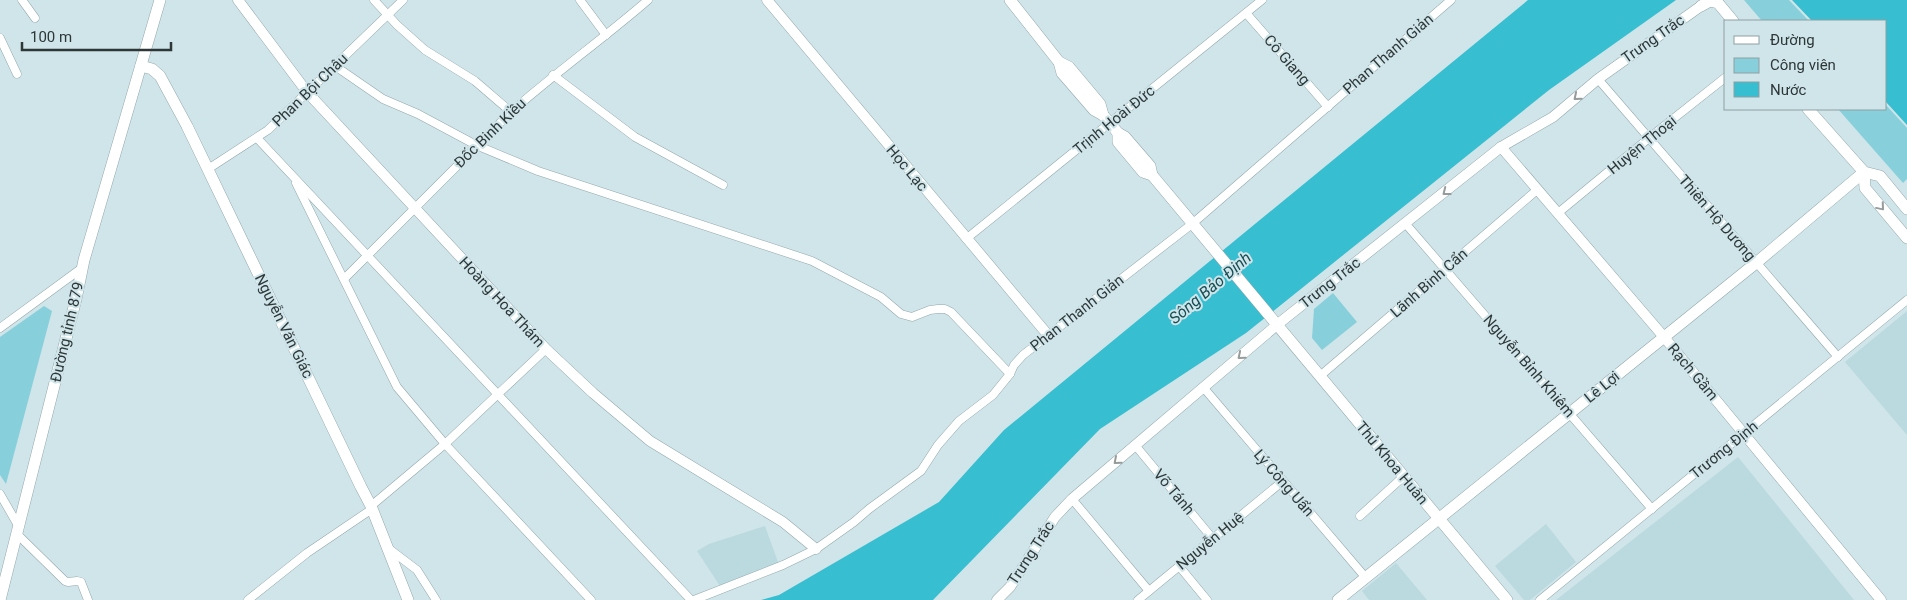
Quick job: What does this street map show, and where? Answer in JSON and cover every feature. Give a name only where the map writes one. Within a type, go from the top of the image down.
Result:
[{"type":"main road","name":"Đường tỉnh 879","points":[[0,600],[76,299],[82,268],[160,0]]},
{"type":"main road","name":"Thủ Khoa Huân","points":[[1010,0],[1058,62],[1070,67],[1100,104],[1106,120],[1118,133],[1125,137],[1150,166],[1152,175],[1192,224],[1507,600]]},
{"type":"main road","points":[[1701,6],[1710,2],[1718,3],[1732,20]]},
{"type":"main road","name":"Nguyễn Văn Giác","points":[[141,66],[152,69],[160,76],[208,169],[372,508],[408,600]]},
{"type":"main road","points":[[1809,110],[1864,172],[1880,176],[1907,209]]},
{"type":"main road","points":[[1864,172],[1865,188],[1907,238]]},
{"type":"main road","name":"Lê Lợi","points":[[1338,600],[1756,263],[1864,172]]},
{"type":"street","points":[[22,0],[35,18]]},
{"type":"street","name":"Hoàng Hoa Thám","points":[[238,0],[307,92],[546,349],[593,393],[650,441],[783,522],[816,549]]},
{"type":"street","points":[[374,0],[425,50],[475,81],[511,112]]},
{"type":"street","name":"Phan Bội Châu","points":[[208,169],[268,130],[403,0]]},
{"type":"street","points":[[580,0],[606,35]]},
{"type":"street","name":"Đốc Binh Kiều","points":[[344,280],[476,145],[511,112],[648,0]]},
{"type":"street","name":"Học Lạc","points":[[767,0],[1048,335]]},
{"type":"street","name":"Trịnh Hoài Đức","points":[[966,239],[1106,120],[1262,0]]},
{"type":"street","name":"Phan Thanh Giản","points":[[692,600],[784,565],[816,549],[921,471],[938,445],[959,421],[993,395],[1023,355],[1192,224],[1451,0]]},
{"type":"street","name":"Trưng Trắc","points":[[997,600],[1010,587],[1056,517],[1072,499],[1203,388],[1275,321],[1406,223],[1501,148],[1553,117],[1598,79],[1701,6]]},
{"type":"street","name":"Cô Giang","points":[[1246,14],[1328,107]]},
{"type":"street","points":[[0,38],[18,74]]},
{"type":"street","points":[[335,66],[383,99],[418,114],[476,145],[538,171],[812,261],[881,297],[901,314],[912,317],[930,310],[945,309],[951,312],[1010,374]]},
{"type":"street","points":[[554,75],[635,137],[724,185]]},
{"type":"street","name":"Thiên Hộ Dương","points":[[1598,79],[1838,357]]},
{"type":"street","name":"Huyện Thoại","points":[[1558,213],[1724,79]]},
{"type":"street","points":[[257,138],[692,600]]},
{"type":"street","name":"Rạch Gầm","points":[[1501,148],[1664,337],[1882,600]]},
{"type":"street","points":[[292,175],[397,387],[445,444],[591,600]]},
{"type":"street","name":"Lãnh Binh Cẩn","points":[[1320,376],[1537,190]]},
{"type":"street","name":"Nguyễn Bỉnh Khiêm","points":[[1406,223],[1652,509]]},
{"type":"street","points":[[0,328],[82,268]]},
{"type":"street","name":"Trương Định","points":[[1540,600],[1907,300]]},
{"type":"street","points":[[248,600],[307,552],[372,508],[445,444],[546,349]]},
{"type":"street","name":"Lý Công Uẩn","points":[[1203,388],[1366,578]]},
{"type":"street","name":"Võ Tánh","points":[[1135,445],[1212,539]]},
{"type":"street","points":[[1360,516],[1403,477]]},
{"type":"street","name":"Nguyễn Huệ","points":[[1138,600],[1283,481]]},
{"type":"street","points":[[0,494],[18,530],[65,581],[81,582],[88,600]]},
{"type":"street","points":[[1072,499],[1149,591]]},
{"type":"street","points":[[387,547],[417,570],[436,600]]},
{"type":"street","points":[[1179,566],[1207,600]]},
{"type":"shaded area","points":[[1907,311],[1907,435],[1845,362]]},
{"type":"shaded area","points":[[1738,457],[1854,600],[1556,600]]},
{"type":"shaded area","points":[[1546,524],[1576,562],[1530,600],[1524,600],[1495,566]]},
{"type":"shaded area","points":[[765,526],[779,565],[720,586],[697,551],[709,544]]},
{"type":"shaded area","points":[[1396,563],[1427,600],[1369,600],[1362,591]]},
{"type":"green space","points":[[1744,0],[1789,0],[1808,20],[1761,20]]},
{"type":"green space","points":[[1887,106],[1907,128],[1907,179],[1903,183],[1839,110],[1887,110]]},
{"type":"green space","points":[[1333,293],[1357,322],[1322,350],[1312,338],[1314,309]]},
{"type":"green space","points":[[44,306],[52,311],[6,484],[0,475],[0,337]]},
{"type":"water","name":"Sông Bảo Định","points":[[1528,0],[1676,0],[1549,90],[1246,333],[1100,429],[933,600],[761,600],[779,595],[939,502],[1004,430]]},
{"type":"water","points":[[1792,0],[1907,0],[1907,125],[1887,103],[1887,20],[1811,20]]}]
